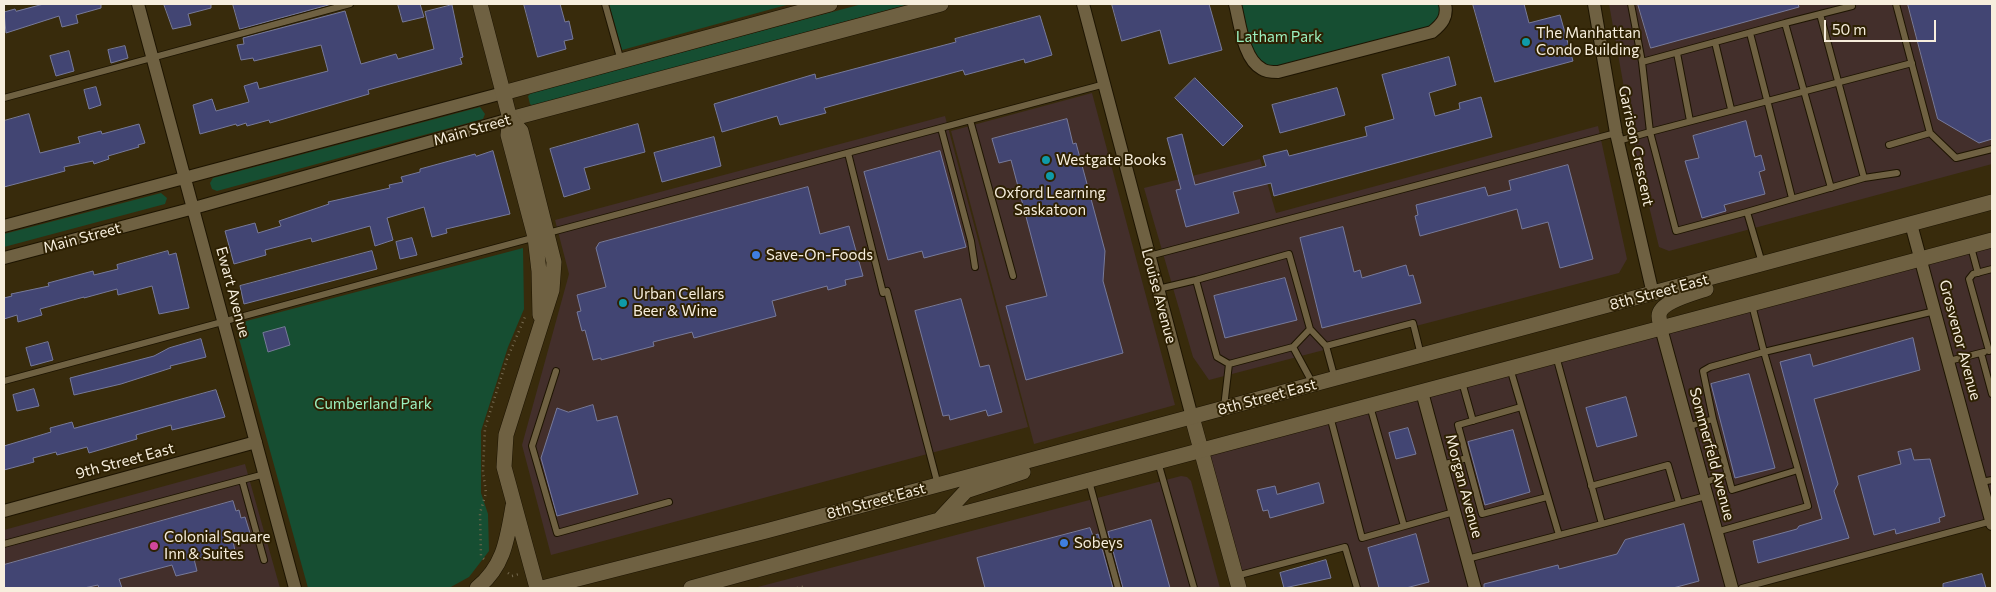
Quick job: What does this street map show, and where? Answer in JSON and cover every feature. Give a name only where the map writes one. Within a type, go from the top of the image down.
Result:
[{"type":"main road","points":[[480,4],[510,119],[508,135],[541,235],[539,271],[540,329],[506,435],[504,467],[537,588]]},
{"type":"main road","name":"Main Street","points":[[503,93],[830,4]]},
{"type":"main road","name":"Main Street","points":[[510,119],[941,4]]},
{"type":"main road","name":"8th Street East","points":[[542,588],[1062,452],[1992,202]]},
{"type":"main road","points":[[691,588],[939,520],[1992,240]]},
{"type":"main road","points":[[1661,328],[1660,311],[1670,303],[1762,264]]},
{"type":"main road","name":"Louise Avenue","points":[[1192,417],[1237,582]]},
{"type":"main road","points":[[939,520],[966,491],[1032,468],[1062,452]]},
{"type":"main road","points":[[477,588],[491,576],[506,546],[513,502]]},
{"type":"street","name":"Ewart Avenue","points":[[138,4],[295,588]]},
{"type":"street","name":"Louise Avenue","points":[[1083,4],[1192,417]]},
{"type":"street","points":[[1235,4],[1248,52],[1253,62],[1263,70],[1278,72],[1432,32],[1443,23],[1446,10],[1445,4]]},
{"type":"street","name":"Garrison Crescent","points":[[1594,4],[1617,137],[1653,294]]},
{"type":"street","name":"Main Street","points":[[4,226],[503,93]]},
{"type":"street","name":"Main Street","points":[[4,258],[194,208],[510,119]]},
{"type":"street","name":"Grosvenor Avenue","points":[[1911,224],[1949,361],[1987,481],[1992,522]]},
{"type":"street","name":"Sommerfeld Avenue","points":[[1661,328],[1732,588]]},
{"type":"street","name":"Morgan Avenue","points":[[1422,392],[1475,588]]},
{"type":"street","name":"9th Street East","points":[[4,511],[256,442]]},
{"type":"lane","points":[[4,98],[350,4]]},
{"type":"lane","points":[[605,4],[621,61]]},
{"type":"lane","points":[[1631,4],[1642,62],[1650,132],[1676,232],[1864,178],[1897,173]]},
{"type":"lane","points":[[1896,4],[1930,133],[1956,158],[1992,149]]},
{"type":"lane","points":[[1642,62],[1852,6]]},
{"type":"lane","points":[[1820,14],[1840,82],[1864,178]]},
{"type":"lane","points":[[1785,23],[1831,188]]},
{"type":"lane","points":[[1750,33],[1792,198]]},
{"type":"lane","points":[[1715,42],[1731,109]]},
{"type":"lane","points":[[1677,53],[1690,121]]},
{"type":"lane","points":[[1149,256],[1617,137],[1650,132],[1731,109],[1912,63]]},
{"type":"lane","points":[[4,381],[224,320],[1105,84]]},
{"type":"lane","points":[[970,120],[1013,276]]},
{"type":"lane","points":[[941,128],[971,241],[975,266]]},
{"type":"lane","points":[[1890,145],[1930,133]]},
{"type":"lane","points":[[848,153],[883,293],[888,292],[938,485]]},
{"type":"lane","points":[[1747,212],[1762,264]]},
{"type":"lane","points":[[1970,246],[1978,273]]},
{"type":"lane","points":[[1158,289],[1289,254],[1310,329],[1326,346],[1336,378]]},
{"type":"lane","points":[[1949,361],[1990,350],[1969,279],[1973,274],[1992,269]]},
{"type":"lane","points":[[1196,280],[1216,357],[1229,364],[1293,347],[1310,329]]},
{"type":"lane","points":[[1716,532],[1808,506],[1751,304]]},
{"type":"lane","points":[[1798,470],[1732,490],[1713,419],[1703,372],[1710,367],[1764,352],[1935,311]]},
{"type":"lane","points":[[1326,346],[1413,323],[1422,356]]},
{"type":"lane","points":[[1293,347],[1313,384]]},
{"type":"lane","points":[[1981,353],[1992,394]]},
{"type":"lane","points":[[1556,356],[1602,524]]},
{"type":"lane","points":[[1224,408],[1229,364]]},
{"type":"lane","points":[[1510,368],[1559,535]]},
{"type":"lane","points":[[556,371],[532,446],[557,534],[669,502]]},
{"type":"lane","points":[[1462,381],[1473,421]]},
{"type":"lane","points":[[1370,406],[1404,526]]},
{"type":"lane","points":[[1521,407],[1458,425],[1482,514],[1547,497]]},
{"type":"lane","points":[[1330,416],[1362,538],[1454,512]]},
{"type":"lane","points":[[1687,427],[1713,419]]},
{"type":"lane","points":[[1442,465],[1467,458]]},
{"type":"lane","points":[[1158,462],[1194,588]]},
{"type":"lane","points":[[1591,486],[1668,465],[1680,503]]},
{"type":"lane","points":[[4,544],[264,474]]},
{"type":"lane","points":[[1702,483],[1728,474]]},
{"type":"lane","points":[[242,480],[264,560]]},
{"type":"lane","points":[[1089,481],[1118,588]]},
{"type":"lane","points":[[1467,559],[1706,496]]},
{"type":"lane","points":[[1742,588],[1992,522]]},
{"type":"lane","points":[[1237,582],[1345,547],[1356,588]]},
{"type":"path","points":[[797,588],[806,586]]},
{"type":"shaded area","points":[[1609,4],[1992,4],[1992,164],[1669,251],[1659,247],[1635,149]]},
{"type":"shaded area","points":[[1092,93],[1175,405],[1034,444],[951,131]]},
{"type":"shaded area","points":[[945,116],[1028,427],[551,555],[522,445],[569,274],[555,220]]},
{"type":"shaded area","points":[[1598,126],[1627,259],[1619,273],[1209,380],[1193,357],[1144,188],[1260,159],[1276,213]]},
{"type":"shaded area","points":[[1992,240],[1992,521],[1742,588],[1357,588],[1345,547],[1236,576],[1201,451]]},
{"type":"shaded area","points":[[245,464],[280,588],[4,588],[4,530]]},
{"type":"shaded area","points":[[1181,476],[1187,477],[1191,481],[1220,588],[754,588]]},
{"type":"green space","points":[[609,4],[790,4],[622,50]]},
{"type":"green space","points":[[862,4],[909,4],[533,106],[530,104],[528,96],[531,93]]},
{"type":"green space","name":"Latham Park","points":[[1235,4],[1445,4],[1443,23],[1278,72],[1253,62]]},
{"type":"green space","points":[[480,107],[485,114],[483,119],[217,191],[212,189],[210,183],[213,178]]},
{"type":"green space","points":[[161,193],[167,198],[165,204],[4,247],[4,234]]},
{"type":"green space","name":"Cumberland Park","points":[[523,248],[524,309],[508,347],[481,431],[481,493],[488,514],[489,551],[469,577],[449,588],[308,588],[235,324]]},
{"type":"building","points":[[44,4],[101,4],[101,8],[76,15],[78,23],[62,27],[59,16],[6,33],[4,12]]},
{"type":"building","points":[[164,4],[211,4],[211,8],[188,14],[191,25],[173,29]]},
{"type":"building","points":[[233,4],[332,4],[240,29]]},
{"type":"building","points":[[398,4],[420,4],[424,17],[403,22]]},
{"type":"building","points":[[524,4],[560,4],[565,22],[569,21],[573,39],[564,41],[566,49],[538,57]]},
{"type":"building","points":[[1112,4],[1209,4],[1222,50],[1169,64],[1160,30],[1122,41]]},
{"type":"building","name":"The Manhattan Condo Building","points":[[1473,4],[1524,4],[1529,23],[1560,15],[1573,61],[1495,82]]},
{"type":"building","points":[[1638,4],[1798,4],[1799,7],[1651,48]]},
{"type":"building","points":[[1908,4],[1992,4],[1992,139],[1979,143],[1938,119]]},
{"type":"building","points":[[452,5],[463,57],[460,58],[462,64],[368,90],[369,94],[270,123],[269,120],[247,126],[246,123],[237,126],[236,124],[200,134],[193,105],[212,99],[216,111],[249,102],[244,86],[257,82],[259,89],[328,71],[321,45],[254,61],[253,58],[241,60],[237,45],[244,44],[243,38],[345,11],[361,64],[396,54],[398,59],[434,49],[425,12]]},
{"type":"building","points":[[1040,16],[1052,55],[1025,63],[1024,59],[965,75],[963,70],[824,108],[826,113],[780,125],[777,116],[722,132],[714,104],[815,74],[816,79],[956,42],[955,39]]},
{"type":"building","points":[[125,46],[128,58],[111,63],[108,50]]},
{"type":"building","points":[[69,51],[74,71],[56,76],[50,56]]},
{"type":"building","points":[[1449,57],[1456,85],[1429,93],[1435,116],[1460,109],[1459,103],[1481,97],[1492,137],[1274,196],[1271,183],[1233,192],[1239,213],[1186,227],[1176,190],[1181,189],[1167,138],[1182,134],[1195,185],[1266,166],[1263,156],[1287,150],[1289,156],[1367,136],[1365,127],[1394,119],[1382,75]]},
{"type":"building","points":[[1195,78],[1243,126],[1223,146],[1175,98]]},
{"type":"building","points":[[96,87],[101,105],[89,109],[84,90]]},
{"type":"building","points":[[1337,88],[1345,115],[1280,133],[1272,105]]},
{"type":"building","points":[[29,114],[40,153],[80,143],[78,137],[101,131],[102,134],[139,124],[145,143],[138,145],[139,147],[108,156],[109,159],[94,164],[93,161],[64,167],[65,171],[4,187],[4,121]]},
{"type":"building","points":[[1067,119],[1073,144],[1076,143],[1105,251],[1103,281],[1123,353],[1026,380],[1006,306],[1047,296],[1011,160],[999,163],[992,139]]},
{"type":"building","points":[[1746,121],[1755,157],[1761,155],[1765,170],[1759,172],[1765,194],[1724,205],[1726,211],[1702,218],[1685,161],[1699,158],[1693,136]]},
{"type":"building","points":[[638,124],[645,152],[584,168],[590,189],[564,197],[550,149]]},
{"type":"building","points":[[714,137],[721,166],[662,182],[654,153]]},
{"type":"building","points":[[493,151],[510,214],[446,229],[447,233],[432,237],[424,207],[387,218],[393,240],[375,246],[370,226],[312,242],[311,238],[265,250],[266,255],[234,264],[225,231],[255,223],[258,233],[281,226],[279,221],[329,204],[328,202],[390,188],[389,185],[403,182],[401,177],[420,172],[420,169]]},
{"type":"building","points":[[940,151],[966,247],[924,258],[922,251],[888,260],[864,172]]},
{"type":"building","points":[[1568,165],[1593,259],[1560,268],[1548,222],[1522,229],[1517,209],[1420,236],[1415,216],[1418,215],[1416,205],[1485,187],[1488,196],[1511,190],[1509,181]]},
{"type":"building","name":"Save-On-Foods","points":[[808,187],[820,234],[849,226],[863,276],[845,280],[846,285],[828,290],[827,286],[772,301],[776,316],[694,338],[692,332],[653,342],[654,346],[601,360],[601,358],[593,360],[585,330],[582,331],[577,312],[581,311],[577,295],[606,287],[596,248],[599,243]]},
{"type":"building","points":[[1343,227],[1354,272],[1360,270],[1362,278],[1406,265],[1409,276],[1413,275],[1421,303],[1322,328],[1300,238]]},
{"type":"building","points":[[412,238],[417,255],[400,259],[396,242]]},
{"type":"building","points":[[168,251],[169,255],[176,253],[189,308],[159,314],[152,286],[118,295],[117,289],[84,297],[40,309],[42,315],[18,322],[17,315],[4,319],[4,298],[12,296],[11,294],[49,286],[48,283],[93,271],[94,275],[118,269],[117,265]]},
{"type":"building","points":[[372,251],[377,269],[244,304],[240,286]]},
{"type":"building","points":[[1285,278],[1297,320],[1225,338],[1214,296]]},
{"type":"building","points":[[961,299],[980,367],[989,365],[1002,412],[988,416],[986,410],[950,420],[949,415],[943,416],[915,311]]},
{"type":"building","points":[[285,327],[290,345],[268,352],[263,333]]},
{"type":"building","points":[[1913,338],[1920,370],[1814,399],[1838,484],[1834,491],[1849,538],[1758,563],[1753,541],[1797,529],[1799,526],[1822,519],[1780,362],[1810,354],[1813,366]]},
{"type":"building","points":[[201,339],[206,357],[170,366],[171,368],[121,384],[74,395],[70,378],[154,356],[169,348]]},
{"type":"building","points":[[48,342],[53,360],[31,366],[26,348]]},
{"type":"building","points":[[1749,374],[1775,468],[1735,478],[1711,384]]},
{"type":"building","points":[[34,389],[39,406],[17,411],[13,395]]},
{"type":"building","points":[[216,390],[225,417],[172,430],[171,425],[136,435],[137,439],[89,453],[87,447],[57,455],[56,452],[33,458],[34,462],[4,470],[4,446],[51,432],[50,428],[72,422],[74,428]]},
{"type":"building","points":[[1626,397],[1637,436],[1597,447],[1586,408]]},
{"type":"building","points":[[593,405],[597,421],[617,416],[638,494],[557,516],[541,458],[557,408],[568,412]]},
{"type":"building","points":[[1408,428],[1416,454],[1396,459],[1389,433]]},
{"type":"building","points":[[1513,430],[1530,492],[1485,505],[1468,442]]},
{"type":"building","points":[[1911,449],[1914,460],[1930,459],[1945,516],[1939,518],[1940,522],[1896,534],[1895,529],[1874,535],[1858,476],[1901,464],[1898,452]]},
{"type":"building","points":[[1319,483],[1324,503],[1270,518],[1268,510],[1263,511],[1257,490],[1275,486],[1277,494]]},
{"type":"building","name":"Colonial Square Inn & Suites","points":[[233,501],[236,511],[239,510],[241,518],[245,517],[250,533],[241,535],[242,538],[233,541],[235,551],[194,559],[197,571],[176,576],[172,565],[119,579],[122,588],[99,588],[98,585],[84,588],[4,588],[4,565]]},
{"type":"building","points":[[1151,520],[1170,588],[1123,588],[1108,532]]},
{"type":"building","points":[[1684,524],[1699,581],[1673,588],[1484,588],[1484,584],[1558,565],[1559,569],[1617,554],[1625,540]]},
{"type":"building","name":"Sobeys","points":[[1090,528],[1093,536],[1098,534],[1113,588],[985,588],[977,558]]},
{"type":"building","points":[[1416,534],[1429,582],[1406,588],[1379,588],[1368,548]]},
{"type":"building","points":[[1326,560],[1331,578],[1284,588],[1280,573]]},
{"type":"building","points":[[1982,574],[1986,588],[1943,588],[1943,584]]},
{"type":"place","name":"The Manhattan Condo Building","points":[[1526,42]]},
{"type":"place","name":"Westgate Books","points":[[1046,160]]},
{"type":"place","name":"Oxford Learning Saskatoon","points":[[1050,176]]},
{"type":"place","name":"Save-On-Foods","points":[[756,255]]},
{"type":"place","name":"Urban Cellars Beer & Wine","points":[[623,303]]},
{"type":"place","name":"Sobeys","points":[[1064,543]]},
{"type":"place","name":"Colonial Square Inn & Suites","points":[[154,546]]}]
